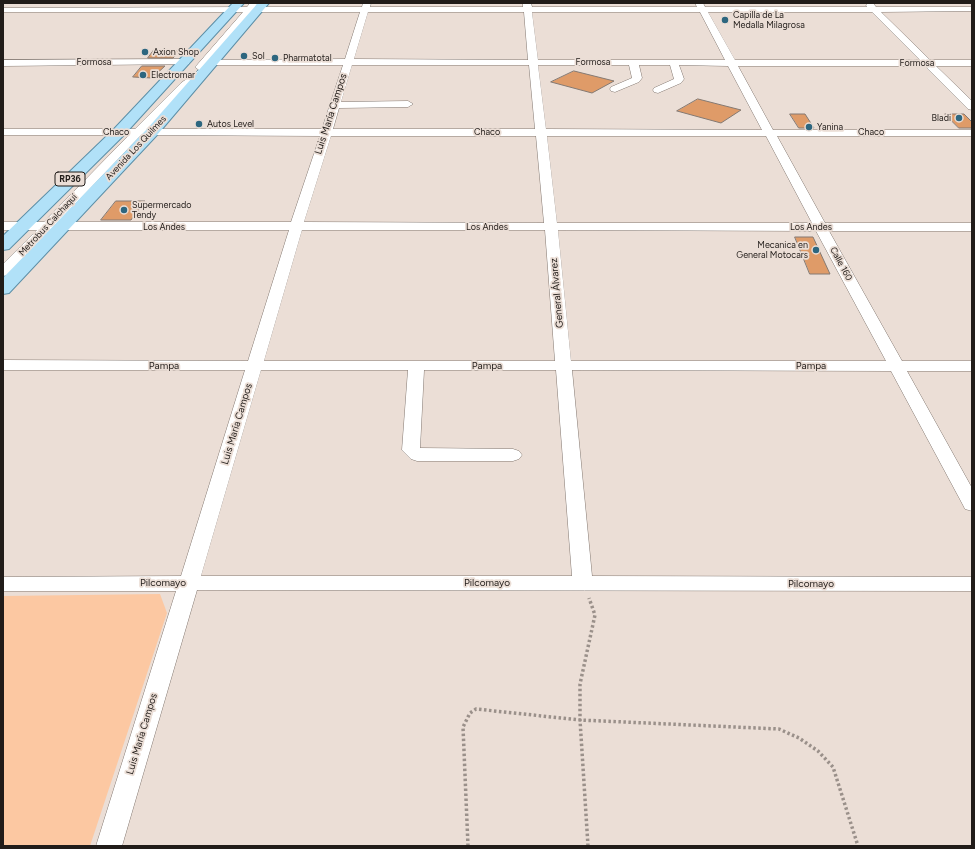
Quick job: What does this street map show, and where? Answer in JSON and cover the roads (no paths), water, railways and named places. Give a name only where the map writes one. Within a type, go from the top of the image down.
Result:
[{"type":"main road","name":"Avenida Los Quilmes","points":[[3,289],[42,226],[135,132],[186,62],[248,6]]},
{"type":"main road","name":"Avenida Los Quilmes","points":[[3,245],[42,226],[135,132],[214,62],[248,6]]},
{"type":"street","points":[[4,10],[13,3]]},
{"type":"street","points":[[4,10],[248,6],[872,6],[972,9]]},
{"type":"street","points":[[177,93],[239,23],[248,6]]},
{"type":"street","points":[[135,132],[178,78],[248,6]]},
{"type":"street","name":"Luis María Campos","points":[[109,846],[296,228],[366,6]]},
{"type":"street","name":"General Álvarez","points":[[528,6],[551,227],[583,583]]},
{"type":"street","name":"Calle 160","points":[[700,6],[822,227],[895,366],[972,505]]},
{"type":"street","points":[[872,6],[972,107]]},
{"type":"street","name":"Formosa","points":[[3,62],[186,62]]},
{"type":"street","points":[[135,132],[177,93],[214,62]]},
{"type":"street","name":"Formosa","points":[[214,62],[972,63]]},
{"type":"street","points":[[615,89],[636,80],[637,78],[634,62]]},
{"type":"street","points":[[658,90],[678,81],[679,79],[674,62]]},
{"type":"street","points":[[335,104],[408,104]]},
{"type":"street","name":"Chaco","points":[[3,132],[972,133]]},
{"type":"street","name":"Los Andes","points":[[3,226],[296,228],[972,228]]},
{"type":"street","name":"Metrobus Calchaquí","points":[[3,262],[42,226]]},
{"type":"street","name":"Metrobus Calchaquí","points":[[3,272],[42,226]]},
{"type":"street","name":"Pampa","points":[[3,365],[564,367],[972,366]]},
{"type":"street","points":[[416,366],[411,450],[417,455],[513,455]]},
{"type":"street","name":"Pilcomayo","points":[[3,584],[188,582],[972,584]]},
{"type":"place","name":"Capilla de La Medalla Milagrosa","points":[[725,20]]},
{"type":"place","name":"Axion Shop","points":[[145,52]]},
{"type":"place","name":"Sol","points":[[244,56]]},
{"type":"place","name":"Pharmatotal","points":[[275,58]]},
{"type":"place","name":"Electromar","points":[[143,75]]},
{"type":"place","name":"Bladi","points":[[959,118]]},
{"type":"place","name":"Autos Level","points":[[199,124]]},
{"type":"place","name":"Yanina","points":[[809,127]]},
{"type":"place","name":"Supermercado Tendy","points":[[124,210]]},
{"type":"place","name":"Mecanica en General Motocars","points":[[816,250]]}]
